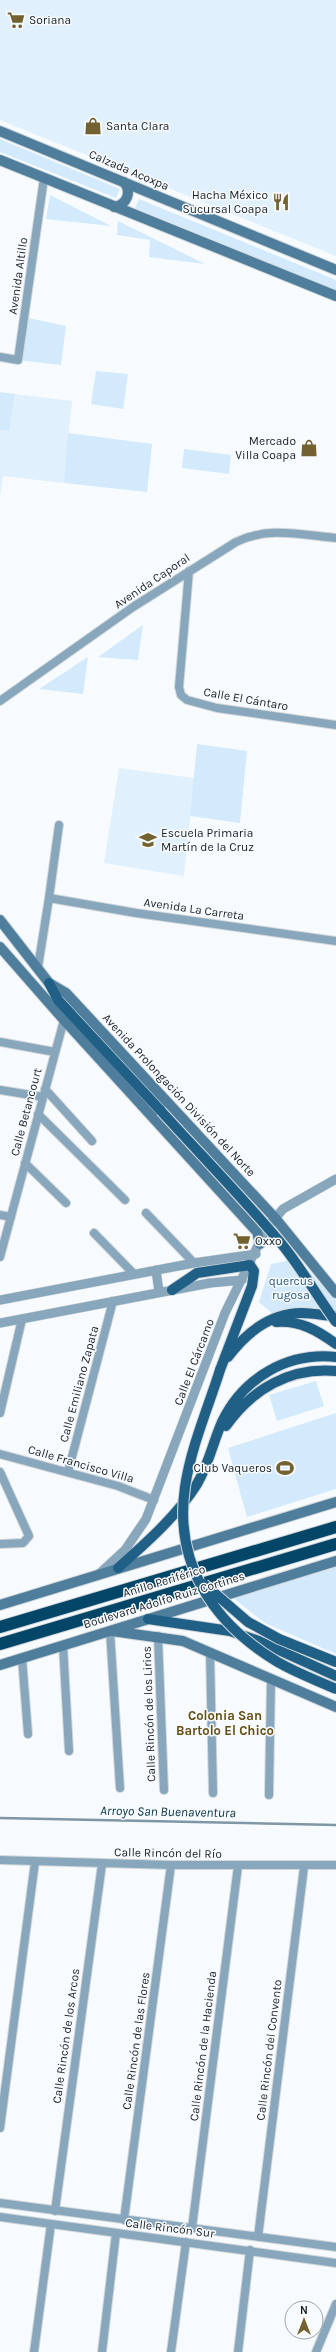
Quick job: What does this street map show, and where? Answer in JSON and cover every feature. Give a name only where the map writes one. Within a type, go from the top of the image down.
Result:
[{"type":"highway","name":"Anillo Periférico","points":[[0,1627],[336,1527]]},
{"type":"highway","name":"Anillo Periférico","points":[[0,1644],[336,1544]]},
{"type":"main road","name":"Calzada Acoxpa","points":[[0,131],[336,270]]},
{"type":"main road","points":[[0,160],[336,296]]},
{"type":"main road","points":[[114,207],[124,203],[128,197],[128,189],[124,182]]},
{"type":"main road","points":[[132,214],[128,205],[130,198],[135,192],[142,190]]},
{"type":"main road","name":"Avenida Prolongación División del Norte","points":[[0,920],[49,982],[66,993],[275,1218],[336,1293]]},
{"type":"main road","points":[[0,947],[64,1020],[257,1232],[258,1249]]},
{"type":"main road","points":[[49,982],[58,1000],[280,1241],[336,1322]]},
{"type":"main road","points":[[244,1219],[258,1214],[262,1204]]},
{"type":"main road","points":[[172,1290],[197,1273],[250,1265],[254,1271],[252,1286],[221,1367],[190,1464],[183,1507],[184,1533],[188,1556],[211,1603],[224,1621],[243,1639],[277,1662],[336,1689]]},
{"type":"main road","points":[[221,1367],[242,1341],[259,1326],[274,1318],[290,1314],[312,1313],[336,1316]]},
{"type":"main road","points":[[259,1326],[282,1321],[299,1323],[336,1344]]},
{"type":"main road","points":[[118,1568],[156,1533],[191,1493],[203,1472],[222,1422],[233,1402],[246,1387],[261,1374],[277,1366],[303,1359],[336,1357]]},
{"type":"main road","points":[[214,1444],[237,1411],[261,1390],[292,1374],[333,1371]]},
{"type":"main road","points":[[0,1605],[336,1502]]},
{"type":"main road","name":"Boulevard Adolfo Ruiz Cortines","points":[[0,1665],[63,1644],[110,1631],[336,1561]]},
{"type":"main road","points":[[197,1577],[226,1605],[248,1622],[279,1639],[336,1662]]},
{"type":"main road","points":[[148,1619],[230,1631],[259,1641],[336,1676]]},
{"type":"main road","points":[[110,1631],[158,1636],[183,1641],[336,1707]]},
{"type":"street","name":"Avenida Altillo","points":[[0,357],[18,360],[44,178]]},
{"type":"street","name":"Avenida Caporal","points":[[0,701],[133,607],[210,557],[251,534],[275,532],[336,538]]},
{"type":"street","name":"Calle El Cántaro","points":[[189,571],[179,687],[181,695],[187,700],[217,708],[336,725]]},
{"type":"street","points":[[38,967],[59,825]]},
{"type":"street","name":"Avenida La Carreta","points":[[49,898],[136,913],[336,941]]},
{"type":"street","name":"Calle Betancourt","points":[[0,1257],[64,1020]]},
{"type":"street","points":[[0,1042],[55,1052]]},
{"type":"street","points":[[0,1090],[44,1093],[92,1141]]},
{"type":"street","points":[[38,1114],[125,1200]]},
{"type":"street","points":[[25,1163],[66,1203]]},
{"type":"street","name":"Calle El Cárcamo","points":[[98,1575],[116,1559],[133,1540],[154,1500],[226,1313],[275,1218],[291,1204],[336,1179]]},
{"type":"street","points":[[146,1213],[194,1263]]},
{"type":"street","points":[[0,1215],[11,1217]]},
{"type":"street","points":[[94,1232],[134,1274]]},
{"type":"street","points":[[0,1300],[194,1263],[258,1249]]},
{"type":"street","points":[[156,1270],[159,1292]]},
{"type":"street","points":[[0,1323],[159,1292],[210,1283],[242,1280]]},
{"type":"street","name":"Calle Emiliano Zapata","points":[[68,1472],[113,1301]]},
{"type":"street","points":[[0,1414],[22,1319]]},
{"type":"street","name":"Calle Francisco Villa","points":[[0,1454],[118,1486],[154,1500]]},
{"type":"street","points":[[0,1472],[29,1536],[22,1543],[0,1544]]},
{"type":"street","points":[[110,1631],[120,1788]]},
{"type":"street","name":"Calle Rincón de los Lirios","points":[[158,1636],[164,1790]]},
{"type":"street","points":[[63,1644],[69,1751]]},
{"type":"street","points":[[210,1652],[214,1793]]},
{"type":"street","points":[[22,1658],[28,1734]]},
{"type":"street","points":[[269,1795],[271,1680]]},
{"type":"street","name":"Calle Rincón del Río","points":[[0,1860],[102,1864],[304,1867],[336,1865]]},
{"type":"street","points":[[0,2128],[34,1862]]},
{"type":"street","name":"Calle Rincón de los Arcos","points":[[54,2211],[102,1864]]},
{"type":"street","name":"Calle Rincón de las Flores","points":[[124,2220],[171,1865]]},
{"type":"street","name":"Calle Rincón de la Hacienda","points":[[192,2228],[238,1866]]},
{"type":"street","name":"Calle Rincón del Convento","points":[[258,2236],[304,1867]]},
{"type":"street","name":"Calle Rincón Sur","points":[[0,2204],[336,2247]]},
{"type":"street","points":[[20,2220],[22,2207]]},
{"type":"street","points":[[89,2229],[90,2215]]},
{"type":"street","name":"Calle Rincón Sur","points":[[0,2217],[250,2250],[336,2263]]},
{"type":"street","points":[[34,2352],[51,2224]]},
{"type":"street","points":[[153,2237],[155,2224]]},
{"type":"street","points":[[216,2246],[217,2232]]},
{"type":"street","points":[[102,2352],[116,2233]]},
{"type":"street","points":[[171,2352],[186,2242]]},
{"type":"street","points":[[238,2352],[250,2250]]},
{"type":"street","points":[[316,2352],[336,2304]]},
{"type":"shaded area","points":[[0,0],[336,0],[336,256],[0,120]]},
{"type":"shaded area","points":[[15,394],[72,401],[64,483],[3,476],[0,496],[0,430],[9,431]]},
{"type":"shaded area","name":"Escuela Primaria Martín de la Cruz","points":[[119,768],[194,778],[184,876],[104,863]]},
{"type":"green space","points":[[0,139],[120,189],[116,198],[0,152]]},
{"type":"green space","points":[[50,195],[111,226],[46,219]]},
{"type":"green space","points":[[139,199],[336,280],[336,290],[135,208]]},
{"type":"green space","points":[[118,221],[205,264],[149,257],[150,240],[117,235]]},
{"type":"green space","points":[[24,317],[66,326],[61,365],[18,360]]},
{"type":"green space","points":[[96,371],[128,374],[123,409],[91,404]]},
{"type":"green space","points":[[0,392],[15,394],[9,431],[0,430]]},
{"type":"green space","points":[[68,433],[152,444],[147,492],[64,483]]},
{"type":"green space","points":[[184,449],[231,455],[229,474],[182,468]]},
{"type":"green space","points":[[143,625],[138,660],[98,657]]},
{"type":"green space","points":[[88,657],[83,694],[39,689]]},
{"type":"green space","points":[[197,744],[247,751],[240,823],[190,816]]},
{"type":"green space","name":"quercus rugosa","points":[[297,1259],[336,1300],[336,1312],[273,1314],[259,1302],[271,1264]]},
{"type":"green space","points":[[316,1381],[324,1406],[277,1421],[269,1395]]},
{"type":"green space","name":"Club Vaqueros","points":[[336,1413],[336,1489],[247,1517],[228,1448]]},
{"type":"green space","points":[[336,1567],[336,1654],[265,1623],[233,1598]]},
{"type":"waterway","name":"Arroyo San Buenaventura","points":[[0,1818],[336,1825]]},
{"type":"place","name":"Soriana","points":[[16,20]]},
{"type":"place","name":"Santa Clara","points":[[93,126]]},
{"type":"place","name":"Hacha México Sucursal Coapa","points":[[281,202]]},
{"type":"place","name":"Mercado Villa Coapa","points":[[309,448]]},
{"type":"place","name":"Escuela Primaria Martín de la Cruz","points":[[148,840]]},
{"type":"place","name":"Oxxo","points":[[242,1241]]},
{"type":"place","name":"Club Vaqueros","points":[[285,1468]]},
{"type":"district","name":"Colonia San Bartolo El Chico","points":[[225,1722]]}]
